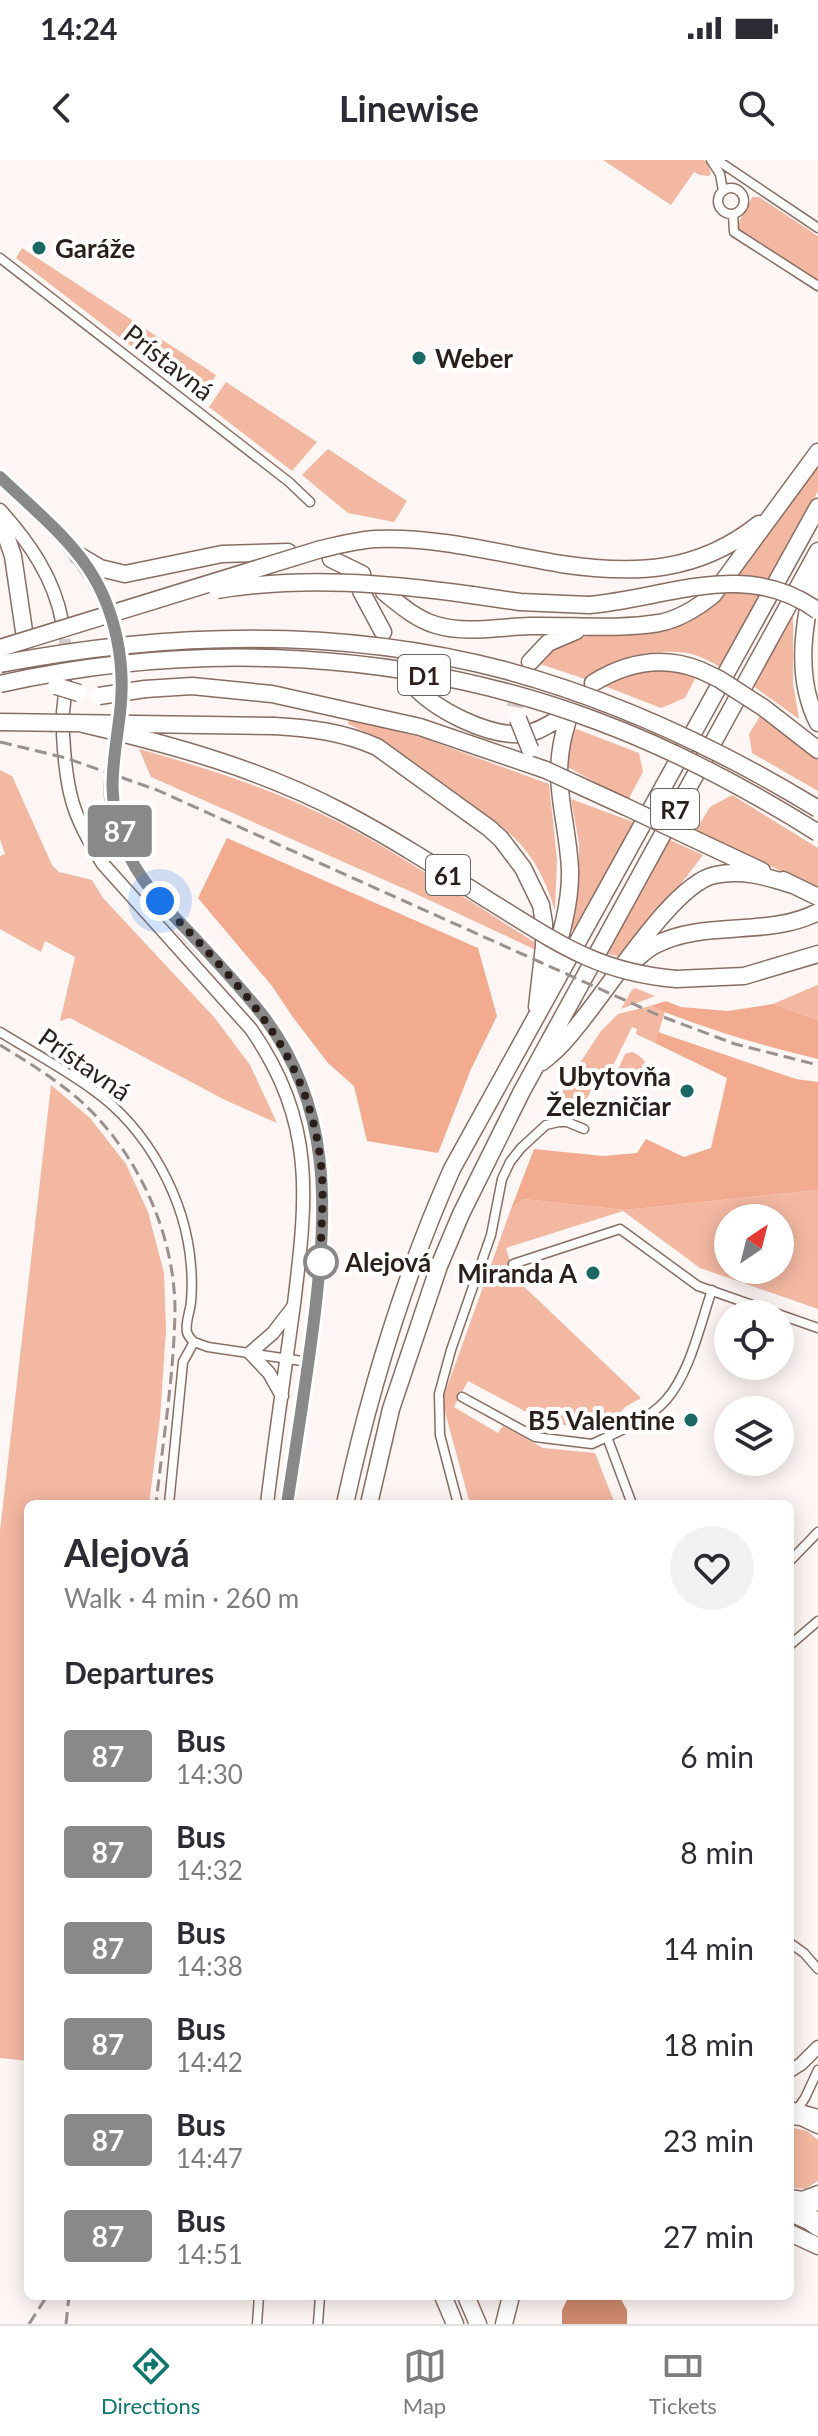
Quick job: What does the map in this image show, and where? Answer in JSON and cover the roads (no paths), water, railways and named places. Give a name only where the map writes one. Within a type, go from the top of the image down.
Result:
[{"type":"highway","points":[[384,592],[409,612],[434,625],[449,628],[659,623],[698,607],[713,595],[818,452]]},
{"type":"highway","name":"R7","points":[[346,1500],[391,1328],[422,1238],[452,1169],[818,507]]},
{"type":"highway","points":[[0,648],[321,549],[375,539],[434,543],[561,564],[626,571],[671,566],[695,559],[733,542],[773,513]]},
{"type":"highway","points":[[0,518],[13,556],[24,631]]},
{"type":"highway","name":"R7","points":[[370,1500],[391,1409],[439,1266],[487,1160],[818,551]]},
{"type":"highway","points":[[78,555],[100,568],[125,574],[222,554],[288,552]]},
{"type":"highway","points":[[331,559],[357,579],[383,632]]},
{"type":"highway","points":[[818,561],[803,652],[808,696],[818,723]]},
{"type":"highway","points":[[156,600],[291,581],[373,584],[520,602],[589,605],[695,587],[742,583],[785,592],[804,600],[818,611]]},
{"type":"highway","points":[[530,662],[548,643],[589,627]]},
{"type":"highway","name":"D1","points":[[0,664],[100,648],[229,639],[296,640],[416,652],[503,670],[604,702],[703,745],[818,809]]},
{"type":"highway","name":"D1","points":[[0,684],[112,666],[217,657],[317,660],[450,679],[548,704],[646,741],[740,787],[818,833]]},
{"type":"highway","points":[[593,683],[619,668],[649,662],[681,664],[719,679],[764,708],[818,750]]},
{"type":"highway","points":[[412,684],[438,709],[507,733],[527,734],[562,722],[557,767],[569,855],[570,893],[536,1017]]},
{"type":"highway","points":[[67,688],[99,696],[192,686],[272,694],[420,727],[546,770],[818,897]]},
{"type":"highway","points":[[517,713],[530,749],[546,770]]},
{"type":"highway","points":[[0,722],[274,726],[334,732],[377,747],[501,839],[523,868],[541,905],[544,946],[536,1017]]},
{"type":"highway","name":"61","points":[[83,724],[222,761],[305,794],[383,835],[583,957],[622,971],[676,979],[744,976],[818,954]]},
{"type":"highway","points":[[535,1068],[562,1045],[649,932],[693,886],[712,875],[744,872],[793,885]]},
{"type":"highway","points":[[618,974],[654,946],[680,935],[784,925],[818,912]]},
{"type":"highway","points":[[794,2235],[818,2246]]},
{"type":"highway","points":[[445,2300],[455,2324]]},
{"type":"highway","points":[[468,2300],[478,2324]]},
{"type":"highway","points":[[504,2324],[510,2300]]},
{"type":"main road","points":[[0,477],[78,555],[96,581],[107,607]]},
{"type":"main road","points":[[0,510],[20,532],[39,562],[59,604],[62,621]]},
{"type":"main road","points":[[63,712],[67,688]]},
{"type":"main road","points":[[63,734],[65,777],[70,797],[79,823],[103,864],[242,1018],[264,1049],[284,1089],[299,1136],[304,1180],[303,1230],[268,1500]]},
{"type":"main road","points":[[116,742],[113,804],[124,846],[160,901],[266,1020],[302,1085],[317,1136],[323,1182],[321,1262],[288,1500]]},
{"type":"main road","points":[[282,1396],[269,1373],[250,1353],[273,1333],[293,1306]]},
{"type":"main road","points":[[794,2068],[818,2047]]},
{"type":"main road","points":[[794,2113],[818,2116]]},
{"type":"main road","points":[[794,2114],[818,2127]]},
{"type":"main road","points":[[794,2197],[802,2198],[818,2192]]},
{"type":"main road","points":[[794,2210],[818,2204]]},
{"type":"main road","points":[[794,2210],[818,2219]]},
{"type":"main road","points":[[794,2211],[818,2230]]},
{"type":"street","points":[[711,160],[720,174],[733,191],[743,206],[738,212],[726,214],[719,207],[718,198],[733,191],[762,191]]},
{"type":"street","points":[[717,160],[818,228]]},
{"type":"street","points":[[732,169],[735,180],[733,191]]},
{"type":"street","points":[[733,214],[734,232],[818,286]]},
{"type":"street","name":"Prístavná","points":[[0,258],[289,482],[310,502]]},
{"type":"street","name":"Prístavná","points":[[0,1032],[109,1103],[155,1157],[173,1193],[189,1244],[192,1268],[187,1331],[194,1342],[183,1362],[169,1500]]},
{"type":"street","points":[[457,1500],[440,1435],[439,1394],[451,1350],[487,1249],[502,1179],[521,1148],[546,1125],[567,1122],[584,1129]]},
{"type":"street","points":[[513,1264],[620,1229],[698,1286],[818,1328]]},
{"type":"street","points":[[462,1397],[535,1437],[592,1444],[634,1424],[665,1402],[683,1375],[712,1290]]},
{"type":"street","points":[[194,1342],[208,1347],[309,1362]]},
{"type":"street","points":[[607,1437],[631,1500]]},
{"type":"street","points":[[794,1557],[818,1532]]},
{"type":"street","points":[[794,1642],[818,1621]]},
{"type":"street","points":[[794,1946],[818,1969]]},
{"type":"street","points":[[794,2111],[805,2098],[818,2070]]},
{"type":"street","points":[[257,2324],[259,2300]]},
{"type":"street","points":[[318,2324],[320,2300]]},
{"type":"tunnel","points":[[62,621],[65,661]]},
{"type":"tunnel","points":[[515,707],[518,687],[529,664]]},
{"type":"railway","points":[[0,742],[66,758],[157,790],[658,1015],[735,1044],[818,1065]]},
{"type":"railway","points":[[0,1045],[64,1088],[104,1125],[137,1172],[161,1226],[169,1254],[175,1311],[156,1500]]},
{"type":"railway","points":[[29,2324],[44,2300]]},
{"type":"railway","points":[[66,2324],[69,2300]]},
{"type":"place","name":"Garáže","points":[[39,248]]},
{"type":"place","name":"Weber","points":[[419,358]]},
{"type":"place","name":"Ubytovňa Železničiar","points":[[687,1091]]},
{"type":"place","name":"Alejová","points":[[321,1262]]},
{"type":"place","name":"Miranda A","points":[[593,1273]]},
{"type":"place","name":"B5 Valentine","points":[[691,1420]]}]
